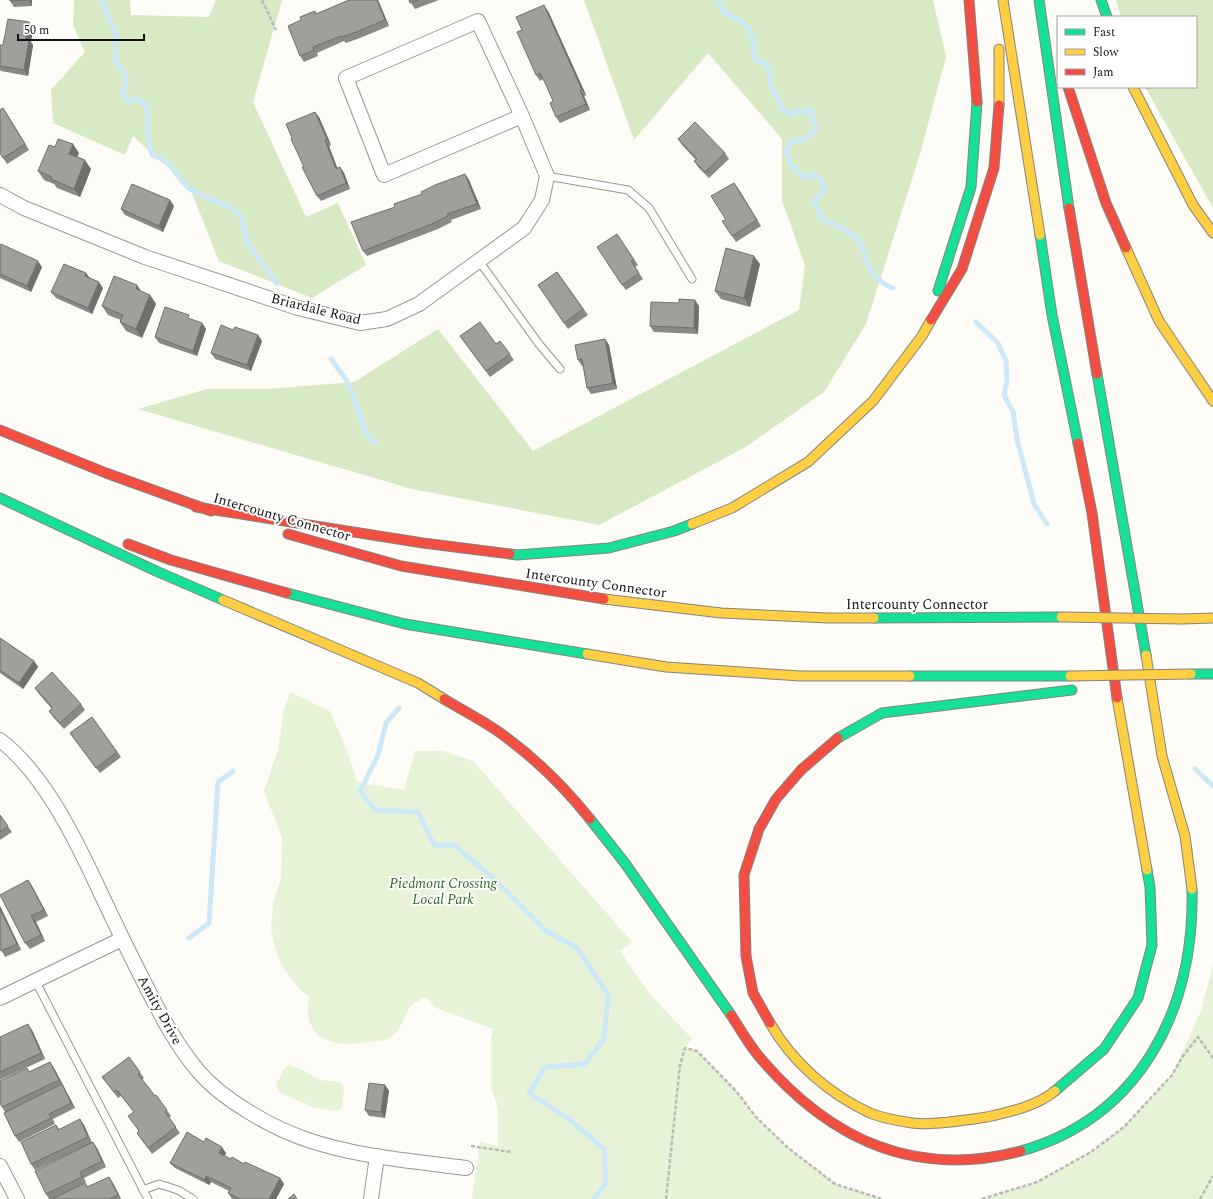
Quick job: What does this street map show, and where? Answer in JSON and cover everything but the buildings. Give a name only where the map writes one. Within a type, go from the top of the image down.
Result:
[{"type":"highway","points":[[922,336],[951,255],[971,188],[977,107],[973,36],[969,0]]},
{"type":"highway","points":[[196,507],[423,543],[517,555],[609,548],[674,531],[732,508],[808,462],[873,401],[922,336],[962,270],[994,168],[1000,85],[998,0]]},
{"type":"highway","points":[[1003,0],[1052,316],[1092,513],[1115,684],[1150,887],[1152,945],[1138,998],[1104,1049],[1049,1096],[1012,1112],[963,1121],[913,1123],[871,1113],[836,1093],[803,1068],[772,1027],[753,993],[746,956],[744,875],[759,829],[776,799],[801,770],[836,739],[882,713],[1076,689]]},
{"type":"highway","points":[[0,498],[156,571],[418,683],[506,737],[541,766],[576,801],[624,862],[761,1059],[787,1086],[833,1124],[897,1154],[930,1159],[970,1160],[1006,1155],[1043,1145],[1077,1129],[1104,1109],[1126,1086],[1151,1055],[1168,1024],[1183,982],[1190,937],[1192,892],[1185,837],[1162,760],[1133,572],[1050,88],[1039,0]]},
{"type":"highway","points":[[1047,0],[1051,16]]},
{"type":"highway","points":[[1101,0],[1107,16]]},
{"type":"highway","points":[[1068,88],[1106,203],[1159,321],[1213,401]]},
{"type":"highway","points":[[1134,88],[1193,205],[1213,233]]},
{"type":"highway","name":"Intercounty Connector","points":[[0,430],[196,507],[272,529],[401,566],[576,596],[714,612],[828,618],[1213,618]]},
{"type":"highway","points":[[0,495],[92,530]]},
{"type":"highway","points":[[121,541],[185,564],[405,624],[666,667],[801,676],[1070,676],[1213,674]]},
{"type":"highway","points":[[1104,686],[1191,674]]},
{"type":"street","points":[[522,116],[384,175],[346,78],[478,21],[522,116],[547,176]]},
{"type":"street","name":"Briardale Road","points":[[0,195],[24,208],[145,257],[298,308],[360,323],[387,319],[419,304],[524,228],[542,200],[547,176]]},
{"type":"street","name":"Amity Drive","points":[[0,740],[34,776],[57,809],[78,844],[122,939],[166,1026],[200,1073],[226,1096],[251,1112],[304,1139],[377,1156],[466,1168]]},
{"type":"street","points":[[0,998],[122,939]]},
{"type":"street","points":[[371,1199],[377,1156]]},
{"type":"street","points":[[0,1166],[17,1199]]},
{"type":"lane","points":[[547,176],[628,190],[649,208],[692,279]]},
{"type":"lane","points":[[479,261],[539,344],[560,369]]},
{"type":"lane","points":[[35,980],[148,1199]]},
{"type":"lane","points":[[143,1190],[159,1184],[178,1190],[193,1199]]},
{"type":"path","points":[[262,0],[276,30]]},
{"type":"path","points":[[666,1199],[680,1065],[685,1048],[697,1051],[736,1091],[756,1118],[787,1147],[829,1180],[835,1184],[882,1199]]},
{"type":"path","points":[[471,1146],[511,1152]]},
{"type":"path","points":[[1200,1199],[1213,1176]]},
{"type":"green space","points":[[74,0],[130,0],[131,15],[209,17],[216,0],[282,0],[253,102],[306,217],[338,203],[366,265],[312,298],[219,261],[190,188],[133,136],[125,155],[53,123],[51,90],[85,52],[73,25]]},
{"type":"green space","points":[[584,0],[933,0],[946,57],[920,154],[866,324],[824,392],[744,448],[599,525],[412,489],[138,409],[207,389],[267,389],[354,382],[438,329],[533,451],[799,310],[805,265],[782,201],[782,139],[708,53],[634,140]]},
{"type":"green space","points":[[1116,0],[1213,0],[1213,208],[1146,88],[1197,88],[1197,16],[1121,16]]},
{"type":"green space","name":"Piedmont Crossing Local Park","points":[[290,692],[330,711],[349,756],[357,782],[404,790],[415,751],[443,751],[473,761],[632,942],[620,951],[649,993],[692,1039],[685,1048],[697,1051],[736,1091],[756,1117],[787,1147],[835,1184],[882,1199],[472,1199],[480,1142],[498,1146],[498,1109],[491,1087],[491,1039],[493,1029],[436,1008],[425,997],[409,1008],[399,1029],[389,1038],[356,1044],[333,1042],[323,1038],[316,1032],[310,1023],[308,1012],[309,997],[299,989],[283,967],[277,955],[271,930],[273,903],[281,878],[282,838],[264,791],[278,749],[284,710]]},
{"type":"green space","points":[[1213,965],[1213,1199],[979,1199],[988,1198],[1037,1182],[1091,1152],[1124,1127],[1172,1075],[1201,1011]]},
{"type":"green space","points":[[289,1065],[305,1071],[320,1080],[340,1082],[344,1087],[342,1108],[338,1111],[312,1107],[279,1092],[276,1085],[284,1069]]},
{"type":"waterway","points":[[102,0],[114,29],[116,43],[114,61],[121,68],[126,80],[123,93],[129,101],[138,99],[147,107],[148,137],[152,155],[166,162],[190,189],[232,208],[243,218],[243,227],[249,245],[277,284]]},
{"type":"waterway","points":[[719,0],[723,12],[736,18],[748,27],[752,36],[756,61],[768,64],[770,83],[783,111],[792,113],[810,110],[816,128],[814,132],[809,137],[791,142],[786,149],[790,164],[804,177],[815,175],[822,180],[825,190],[814,201],[822,219],[852,234],[862,247],[870,269],[875,276],[893,288]]},
{"type":"waterway","points":[[976,322],[998,343],[1006,361],[1007,381],[1004,395],[1013,412],[1017,439],[1034,504],[1047,524]]},
{"type":"waterway","points":[[331,359],[347,381],[367,434],[376,443]]},
{"type":"waterway","points":[[399,708],[386,723],[378,755],[360,791],[375,810],[418,812],[434,845],[454,845],[493,878],[545,930],[577,948],[608,995],[604,1039],[585,1064],[545,1067],[529,1093],[569,1119],[604,1149],[606,1183],[594,1199]]},
{"type":"waterway","points":[[1195,769],[1213,786]]},
{"type":"waterway","points":[[189,938],[209,923],[218,782],[233,771]]},
{"type":"traffic: fast","points":[[1039,0],[1069,208]]},
{"type":"traffic: fast","points":[[1101,0],[1107,16]]},
{"type":"traffic: fast","points":[[938,291],[971,187],[977,102]]},
{"type":"traffic: fast","points":[[1040,235],[1052,315],[1078,443]]},
{"type":"traffic: fast","points":[[1097,374],[1146,655]]},
{"type":"traffic: fast","points":[[0,498],[156,571],[223,600]]},
{"type":"traffic: fast","points":[[510,554],[517,555],[609,548],[674,531],[692,524]]},
{"type":"traffic: fast","points":[[287,593],[405,624],[587,654]]},
{"type":"traffic: fast","points":[[874,618],[1061,617]]},
{"type":"traffic: fast","points":[[1191,674],[1213,674]]},
{"type":"traffic: fast","points":[[910,676],[1070,676]]},
{"type":"traffic: fast","points":[[838,738],[882,713],[1072,690]]},
{"type":"traffic: fast","points":[[590,819],[624,862],[731,1015]]},
{"type":"traffic: fast","points":[[1055,1091],[1104,1049],[1138,998],[1152,945],[1150,887],[1147,870]]},
{"type":"traffic: fast","points":[[1021,1151],[1063,1135],[1099,1112],[1129,1085],[1153,1052],[1171,1015],[1183,975],[1190,933],[1192,889]]},
{"type":"traffic: slow","points":[[1003,0],[1040,235]]},
{"type":"traffic: slow","points":[[999,49],[999,105]]},
{"type":"traffic: slow","points":[[1134,88],[1193,205],[1213,233]]},
{"type":"traffic: slow","points":[[1126,248],[1159,321],[1213,401]]},
{"type":"traffic: slow","points":[[692,524],[732,508],[808,462],[873,401],[922,336],[931,320]]},
{"type":"traffic: slow","points":[[604,599],[721,613],[828,618],[874,618]]},
{"type":"traffic: slow","points":[[223,600],[418,683],[444,699]]},
{"type":"traffic: slow","points":[[1061,617],[1182,619]]},
{"type":"traffic: slow","points":[[1182,619],[1213,618]]},
{"type":"traffic: slow","points":[[587,654],[666,667],[801,676],[910,676]]},
{"type":"traffic: slow","points":[[1146,655],[1162,756],[1185,836],[1192,889]]},
{"type":"traffic: slow","points":[[1070,676],[1191,674]]},
{"type":"traffic: slow","points":[[1117,698],[1147,870]]},
{"type":"traffic: slow","points":[[770,1023],[789,1051],[813,1076],[855,1105],[870,1113],[885,1118],[912,1123],[929,1124],[987,1117],[1014,1111],[1040,1101],[1055,1091]]},
{"type":"traffic: jam","points":[[969,0],[977,102]]},
{"type":"traffic: jam","points":[[1068,88],[1106,203],[1126,248]]},
{"type":"traffic: jam","points":[[931,320],[962,269],[994,168],[999,105]]},
{"type":"traffic: jam","points":[[1069,208],[1097,374]]},
{"type":"traffic: jam","points":[[0,430],[106,473],[211,511]]},
{"type":"traffic: jam","points":[[1078,443],[1092,513],[1117,698]]},
{"type":"traffic: jam","points":[[196,507],[423,543],[510,554]]},
{"type":"traffic: jam","points":[[288,534],[401,566],[604,599]]},
{"type":"traffic: jam","points":[[128,544],[171,560],[287,593]]},
{"type":"traffic: jam","points":[[444,699],[492,727],[530,756],[551,776],[590,819]]},
{"type":"traffic: jam","points":[[770,1023],[753,993],[746,956],[744,875],[759,829],[776,799],[801,770],[838,738]]},
{"type":"traffic: jam","points":[[731,1015],[758,1055],[789,1088],[817,1112],[846,1131],[878,1146],[911,1156],[946,1160],[982,1158],[1021,1151]]}]
